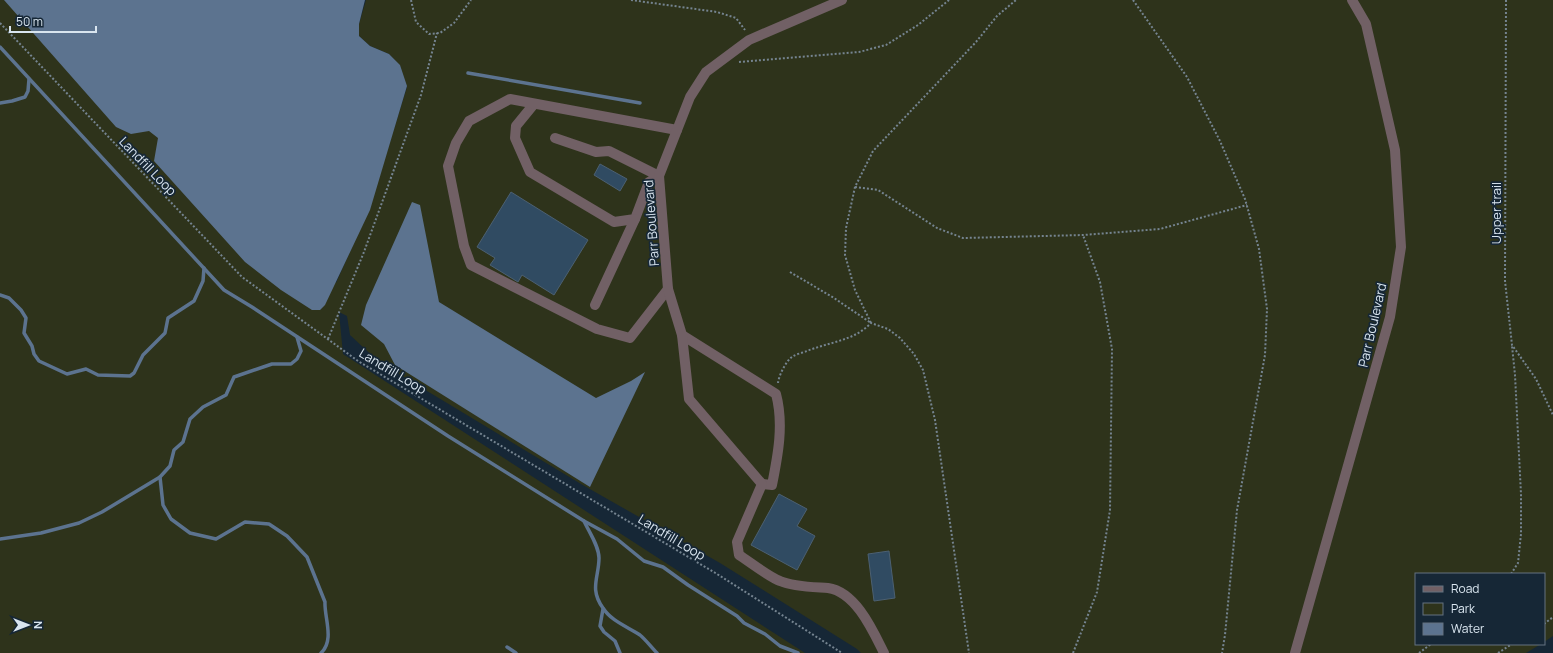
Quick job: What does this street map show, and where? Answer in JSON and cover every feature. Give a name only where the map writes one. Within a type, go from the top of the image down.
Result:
[{"type":"lane","name":"Parr Boulevard","points":[[762,484],[689,399],[682,335],[668,289],[659,176],[690,97],[706,72],[749,40],[842,0]]},
{"type":"lane","name":"Parr Boulevard","points":[[1295,653],[1390,317],[1401,247],[1395,150],[1366,24],[1352,0]]},
{"type":"lane","points":[[668,289],[630,338],[597,330],[471,265],[464,246],[448,166],[456,143],[469,121],[510,99],[677,130]]},
{"type":"lane","points":[[534,104],[516,126],[515,138],[530,172],[614,222],[635,219]]},
{"type":"lane","points":[[555,138],[596,152],[609,151],[659,176]]},
{"type":"lane","points":[[595,305],[635,219],[649,182],[659,176]]},
{"type":"lane","points":[[682,335],[776,394],[780,407],[779,453],[772,485],[762,484],[737,542],[739,555],[780,581],[811,587],[831,588],[849,597],[868,623],[884,653]]},
{"type":"path","points":[[411,0],[416,22],[429,34],[440,33],[454,23],[471,0]]},
{"type":"path","points":[[631,0],[717,12],[736,18],[745,29],[749,40]]},
{"type":"path","points":[[722,59],[743,62],[859,52],[886,45],[918,25],[949,0]]},
{"type":"path","points":[[871,323],[855,290],[845,256],[846,228],[855,187],[872,151],[976,42],[998,16],[1016,0]]},
{"type":"path","points":[[1133,0],[1187,77],[1220,141],[1246,206],[1258,249],[1267,309],[1265,355],[1237,510],[1222,653]]},
{"type":"path","name":"Upper trail","points":[[1506,0],[1505,281],[1512,345],[1536,379],[1553,415]]},
{"type":"path","name":"Landfill Loop","points":[[0,23],[242,277],[358,361],[717,574],[842,653]]},
{"type":"path","points":[[328,339],[364,252],[421,95],[436,33]]},
{"type":"path","points":[[855,187],[878,190],[937,228],[963,238],[1083,235],[1160,229],[1246,206]]},
{"type":"path","points":[[1073,653],[1098,592],[1110,510],[1112,349],[1100,282],[1083,235]]},
{"type":"path","points":[[790,272],[834,298],[871,323],[888,329],[900,338],[914,354],[923,370],[935,420],[969,653]]},
{"type":"path","points":[[776,394],[779,375],[792,357],[818,347],[843,340],[865,329],[871,323]]},
{"type":"path","points":[[1512,345],[1521,494],[1521,534],[1518,564],[1512,573]]},
{"type":"path","points":[[1545,623],[1553,617]]},
{"type":"path","points":[[1420,653],[1430,645]]},
{"type":"path","points":[[1498,653],[1510,645]]},
{"type":"green space","points":[[0,0],[318,0],[336,283],[369,209],[407,87],[400,66],[389,54],[370,46],[359,36],[359,24],[366,0],[1553,0],[1553,636],[1545,641],[1545,573],[1415,573],[1415,645],[1539,645],[1526,653],[861,653],[857,649],[720,563],[581,484],[379,362],[350,335],[347,316],[339,312],[343,354],[805,653],[0,653]]},
{"type":"water","points":[[4,0],[365,0],[359,24],[359,36],[370,46],[389,54],[400,65],[407,86],[370,210],[325,305],[320,310],[312,310],[281,290],[245,262],[154,161],[158,138],[149,131],[131,134],[116,127]]},
{"type":"water","points":[[412,202],[420,205],[439,302],[596,398],[631,381],[645,372],[590,487],[395,365],[384,344],[361,325],[366,305]]},
{"type":"building","points":[[600,164],[627,179],[620,191],[594,175]]},
{"type":"building","points":[[511,192],[588,240],[554,295],[522,275],[518,282],[490,265],[495,258],[477,247]]},
{"type":"building","points":[[779,494],[807,509],[797,526],[815,536],[797,570],[751,545]]},
{"type":"building","points":[[889,551],[895,598],[874,601],[868,554]]},
{"type":"waterway","points":[[0,47],[224,290],[448,436],[584,521],[617,539],[644,561],[663,567],[688,585],[737,616],[744,623],[765,634],[780,646],[798,653]]},
{"type":"waterway","points":[[468,73],[640,103]]},
{"type":"waterway","points":[[0,103],[25,97],[28,91],[29,79]]},
{"type":"waterway","points":[[0,295],[9,298],[21,310],[26,318],[24,333],[39,361],[67,374],[86,369],[98,375],[130,376],[134,373],[143,355],[165,333],[168,318],[194,301],[203,281],[204,268]]},
{"type":"waterway","points":[[0,539],[41,533],[79,523],[102,512],[160,477],[170,466],[174,450],[183,442],[190,419],[203,407],[226,395],[234,377],[272,364],[291,364],[297,359],[301,351],[297,337]]},
{"type":"waterway","points":[[160,477],[163,505],[171,519],[190,533],[216,539],[245,522],[269,524],[287,536],[307,557],[325,602],[328,635],[325,648],[321,653]]},
{"type":"waterway","points":[[584,521],[599,553],[596,583],[596,595],[599,601],[610,617],[640,635],[657,653]]},
{"type":"waterway","points":[[603,609],[600,626],[604,632],[615,641],[620,653]]},
{"type":"waterway","points":[[507,647],[516,653]]}]
